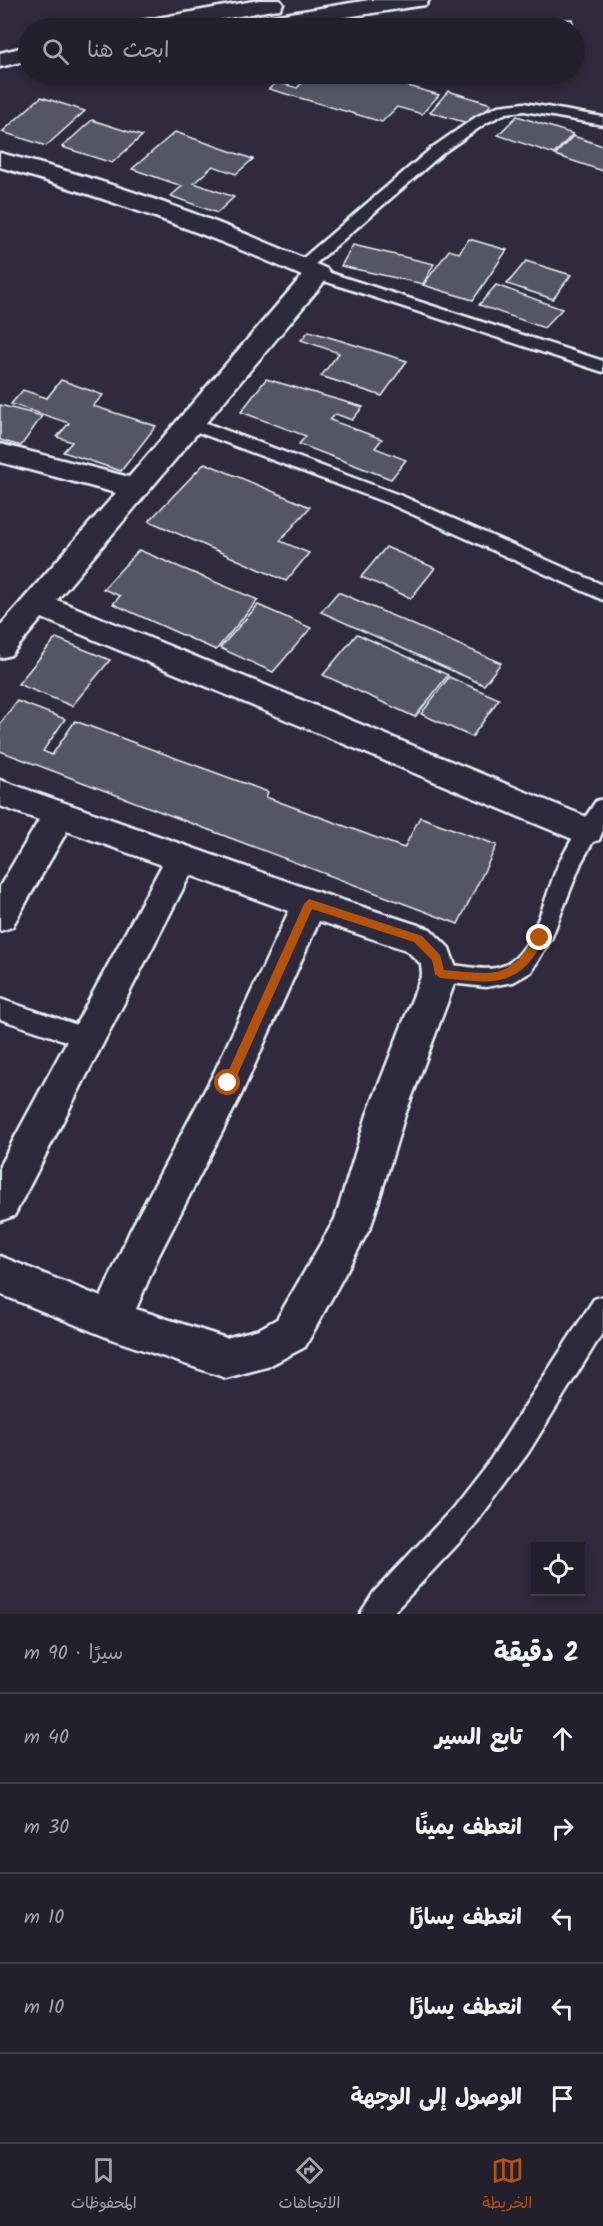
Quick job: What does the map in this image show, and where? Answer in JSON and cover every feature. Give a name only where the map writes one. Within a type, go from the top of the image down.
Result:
[{"type":"main road","points":[[198,18],[301,0]]},
{"type":"main road","points":[[296,18],[418,0]]},
{"type":"main road","points":[[0,60],[18,56]]},
{"type":"main road","points":[[0,80],[18,76]]},
{"type":"main road","points":[[0,160],[104,190],[261,248],[309,271],[190,423],[19,618],[0,647]]},
{"type":"main road","points":[[0,453],[135,488]]},
{"type":"main road","points":[[19,618],[595,819]]},
{"type":"main road","points":[[0,793],[309,904],[418,939],[437,958],[440,974],[386,1115],[352,1226],[291,1333],[267,1347],[226,1358],[111,1320],[0,1275]]},
{"type":"main road","points":[[0,917],[60,814]]},
{"type":"main road","points":[[0,1203],[183,857]]},
{"type":"main road","points":[[111,1320],[144,1244],[228,1083],[309,904]]},
{"type":"lane","points":[[603,121],[524,107],[503,109],[481,120],[438,150],[309,271],[603,367]]},
{"type":"lane","points":[[190,423],[396,500],[603,594]]},
{"type":"lane","points":[[440,974],[482,978],[514,972],[528,958],[595,819]]},
{"type":"lane","points":[[0,1009],[87,1038]]},
{"type":"lane","points":[[374,1614],[390,1593],[467,1511],[521,1438],[603,1308]]},
{"type":"building","points":[[275,84],[297,88],[301,84],[401,84],[439,95],[422,114],[397,107],[382,122],[269,89]]},
{"type":"building","points":[[448,91],[491,104],[474,125],[430,112]]},
{"type":"building","points":[[41,97],[85,111],[46,146],[2,132]]},
{"type":"building","points":[[517,116],[573,134],[554,154],[498,135]]},
{"type":"building","points":[[92,120],[142,136],[112,163],[62,147]]},
{"type":"building","points":[[175,132],[253,159],[236,174],[213,166],[194,183],[234,197],[217,213],[171,196],[182,186],[132,169]]},
{"type":"building","points":[[573,136],[603,146],[603,171],[555,155]]},
{"type":"building","points":[[469,239],[507,250],[473,300],[423,285],[449,250],[459,253]]},
{"type":"building","points":[[353,245],[434,264],[423,284],[341,266]]},
{"type":"building","points":[[526,261],[571,275],[553,299],[507,284]]},
{"type":"building","points":[[496,285],[562,309],[544,328],[479,305]]},
{"type":"building","points":[[309,331],[407,361],[382,396],[321,376],[339,353],[301,340]]},
{"type":"building","points":[[266,379],[363,407],[352,420],[336,414],[330,420],[382,439],[375,448],[406,460],[391,479],[299,444],[306,436],[241,412]]},
{"type":"building","points":[[61,380],[103,395],[93,406],[156,426],[121,471],[63,452],[72,442],[57,437],[69,423],[11,404],[23,390],[47,398]]},
{"type":"building","points":[[0,405],[42,416],[21,446],[0,440]]},
{"type":"building","points":[[205,463],[310,507],[280,541],[309,553],[286,581],[149,521]]},
{"type":"building","points":[[386,547],[435,568],[411,598],[361,577]]},
{"type":"building","points":[[139,550],[258,600],[216,650],[113,604],[120,596],[103,589]]},
{"type":"building","points":[[338,592],[501,663],[484,685],[321,612]]},
{"type":"building","points":[[258,605],[311,628],[273,672],[220,648]]},
{"type":"building","points":[[357,634],[448,675],[415,717],[323,675]]},
{"type":"building","points":[[56,638],[110,660],[72,706],[18,684]]},
{"type":"building","points":[[449,677],[499,699],[472,737],[421,714]]},
{"type":"building","points":[[17,701],[65,719],[43,751],[52,755],[75,721],[268,792],[266,797],[404,848],[420,817],[497,845],[458,924],[0,751],[0,724]]},
{"type":"route","points":[[228,1083],[309,904],[418,939],[437,958],[440,974],[482,978],[514,972],[528,958],[540,938]]}]
